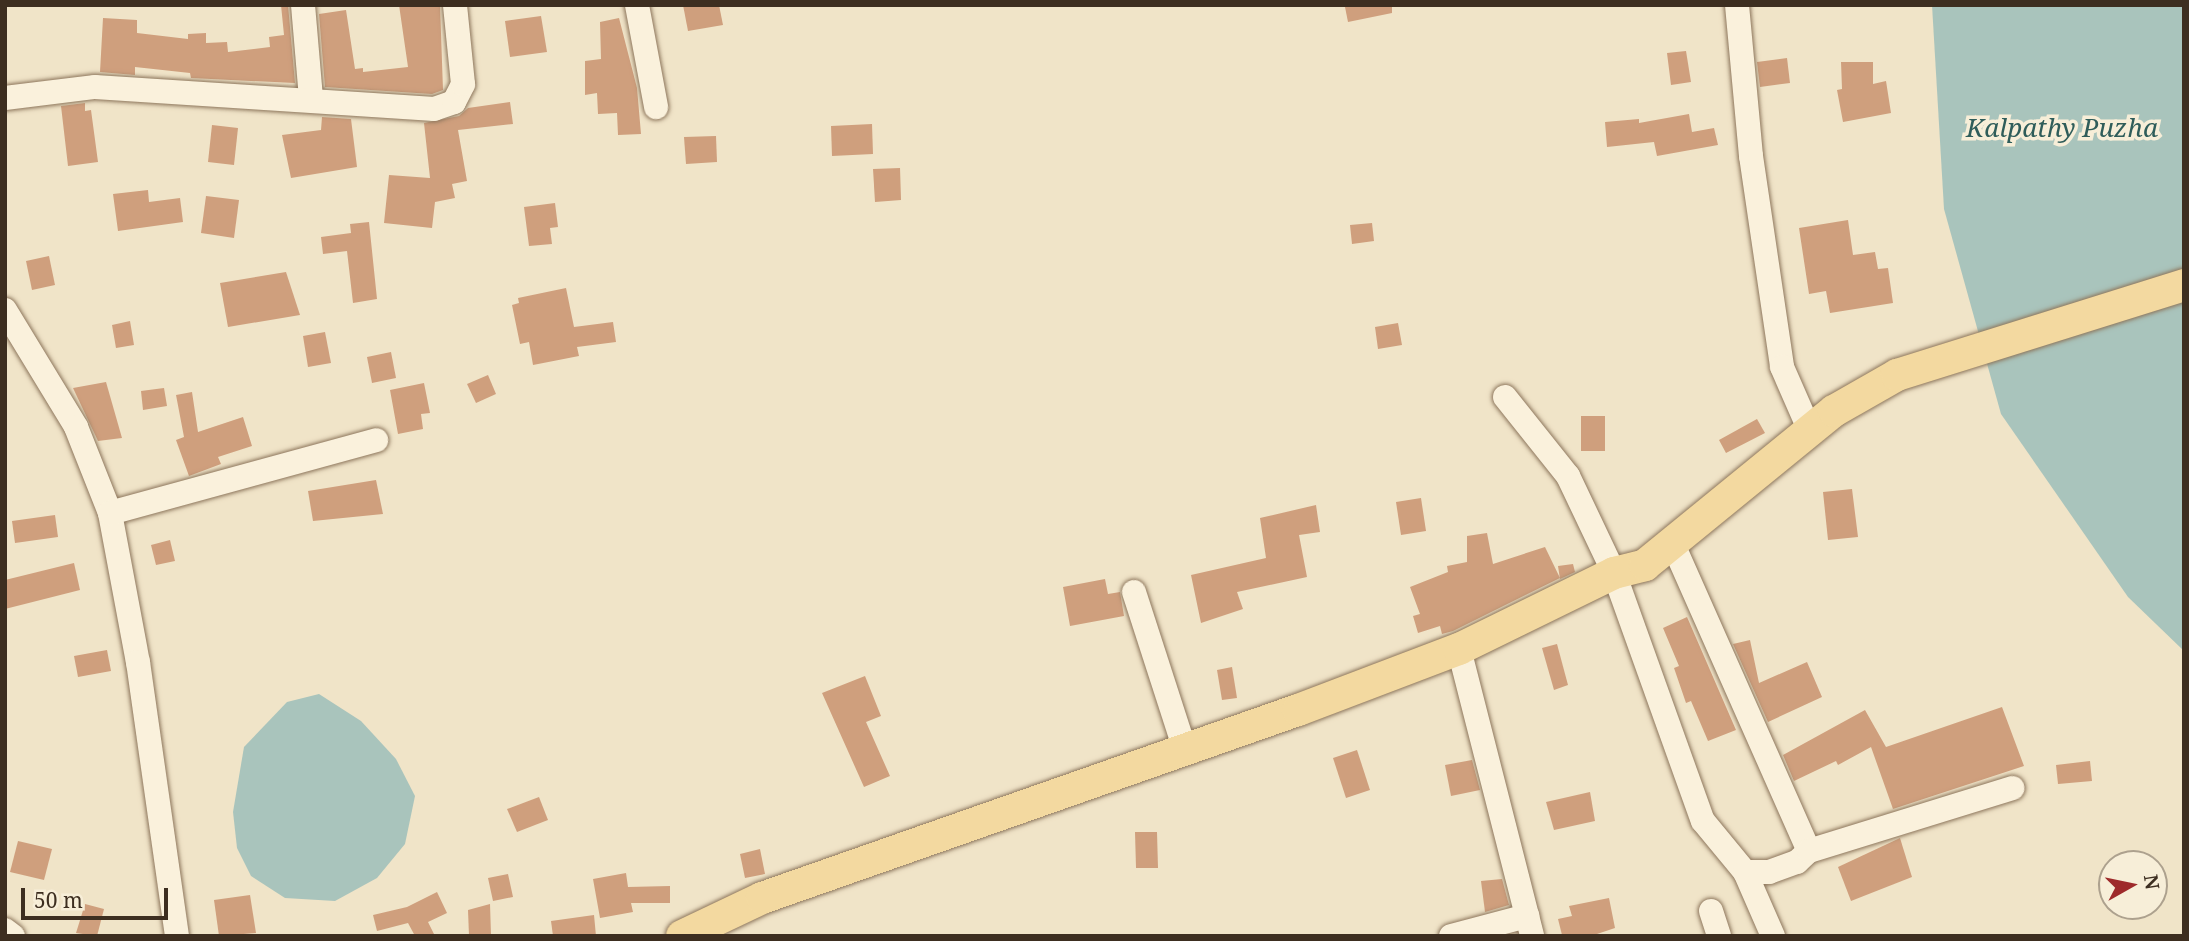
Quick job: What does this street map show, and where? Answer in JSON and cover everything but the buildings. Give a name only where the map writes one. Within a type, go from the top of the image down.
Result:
[{"type":"main road","points":[[682,936],[762,898],[1185,750],[1459,649],[1614,573],[1645,565],[1810,431],[1897,375],[1937,360],[2184,285]]},
{"type":"street","points":[[303,5],[311,99]]},
{"type":"street","points":[[5,98],[95,87],[434,108],[454,102],[463,84],[455,5]]},
{"type":"street","points":[[637,5],[656,107]]},
{"type":"street","points":[[1737,5],[1751,156],[1782,367],[1810,431]]},
{"type":"street","points":[[5,310],[76,427],[110,513],[138,662],[177,936]]},
{"type":"street","points":[[1505,397],[1568,476],[1614,573],[1703,821],[1745,872],[1773,936]]},
{"type":"street","points":[[110,513],[376,440]]},
{"type":"street","points":[[1672,542],[1809,852]]},
{"type":"street","points":[[1134,592],[1185,750]]},
{"type":"street","points":[[1451,936],[1530,926],[1459,649]]},
{"type":"street","points":[[1745,872],[1769,872],[1797,862],[1809,852],[2012,788]]},
{"type":"street","points":[[1711,911],[1719,936]]},
{"type":"street","points":[[5,930],[13,936]]},
{"type":"water","name":"Kalpathy Puzha","points":[[1932,5],[2184,5],[2184,651],[2128,597],[2001,414],[1944,209]]},
{"type":"water","points":[[319,694],[361,721],[396,759],[415,796],[405,844],[377,878],[335,901],[285,898],[251,876],[237,848],[233,812],[244,747],[287,702]]}]
